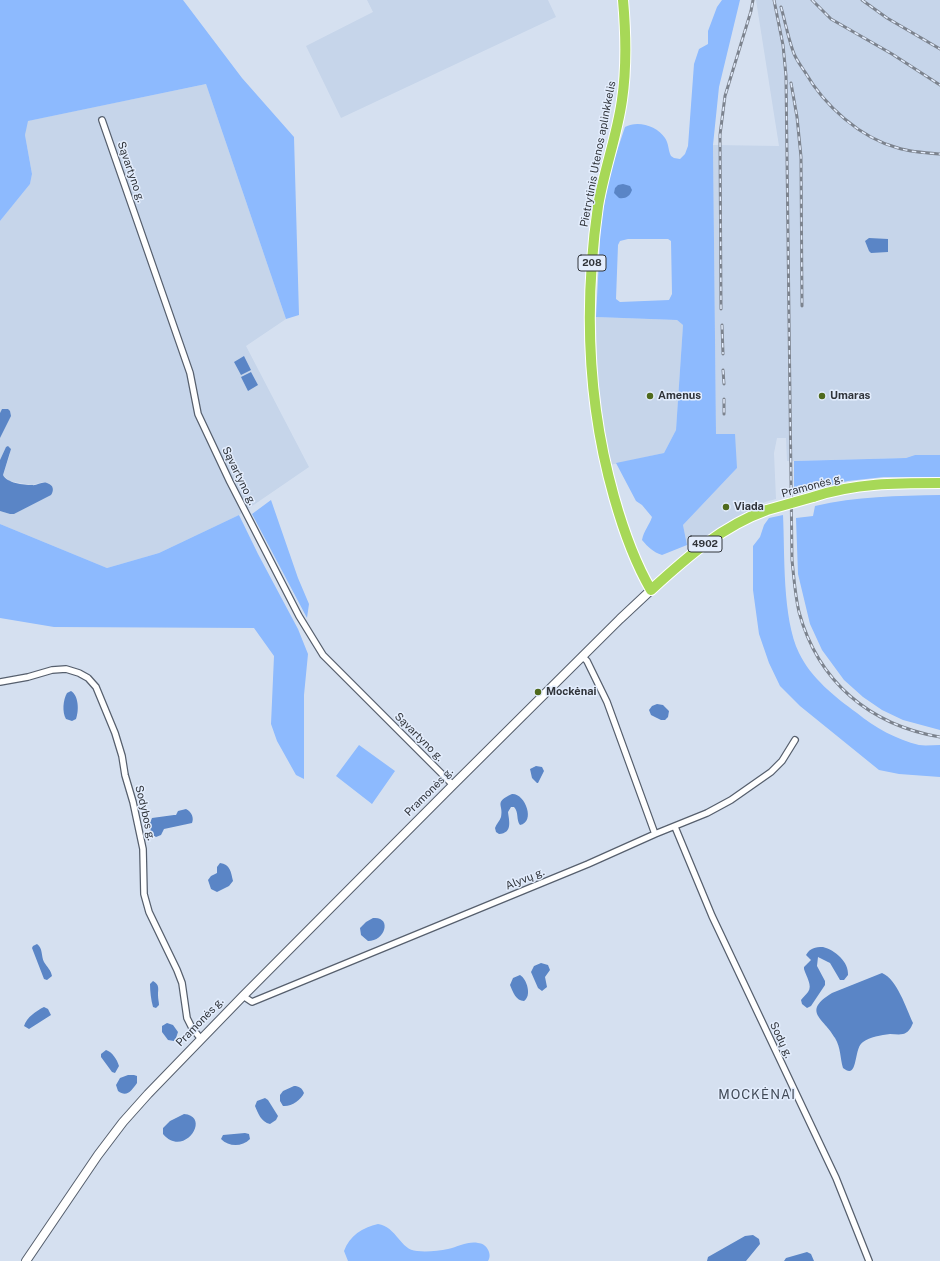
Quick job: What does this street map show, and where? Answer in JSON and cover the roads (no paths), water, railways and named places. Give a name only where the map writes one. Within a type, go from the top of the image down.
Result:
[{"type":"highway","name":"Pietrytinis Utenos aplinkkelis","points":[[623,0],[626,34],[626,66],[622,101],[603,180],[594,235],[589,338],[594,406],[609,479],[622,525],[641,572],[651,590]]},
{"type":"highway","name":"Pramonės g.","points":[[651,590],[685,559],[718,535],[736,524],[767,510],[841,489],[879,484],[940,483]]},
{"type":"main road","name":"Pramonės g.","points":[[26,1261],[77,1185],[123,1122],[148,1094],[243,996],[453,785],[582,656],[651,590]]},
{"type":"street","name":"Sąvartyno g.","points":[[102,120],[190,373],[198,414],[230,482],[299,616],[323,655],[453,785]]},
{"type":"street","points":[[582,656],[587,661],[607,702],[655,834]]},
{"type":"street","name":"Sodybos g.","points":[[0,682],[28,677],[52,670],[66,669],[79,673],[88,678],[96,687],[115,733],[133,802],[143,849],[143,883],[146,902],[149,912],[182,983],[187,1018],[192,1028],[201,1039]]},
{"type":"street","name":"Alyvų g.","points":[[243,996],[252,1002],[588,864],[707,813],[731,800],[771,772],[782,761],[795,740]]},
{"type":"street","name":"Sodų g.","points":[[675,827],[712,916],[836,1178],[869,1261]]},
{"type":"railway","points":[[721,309],[720,135],[725,96],[753,0]]},
{"type":"railway","points":[[774,0],[783,45],[786,76],[792,560],[799,612],[808,637],[819,659],[834,679],[850,696],[870,711],[891,722],[915,731],[940,737]]},
{"type":"railway","points":[[812,0],[831,19],[892,54],[940,85]]},
{"type":"railway","points":[[862,0],[887,18],[940,49]]},
{"type":"railway","points":[[781,7],[798,62],[822,96],[844,119],[870,137],[884,143],[908,150],[940,154]]},
{"type":"railway","points":[[791,83],[797,117],[801,157],[802,306]]},
{"type":"railway","points":[[722,325],[723,354]]},
{"type":"railway","points":[[723,370],[724,384]]},
{"type":"railway","points":[[724,399],[724,414]]},
{"type":"place","name":"Amenus","points":[[650,396]]},
{"type":"place","name":"Umaras","points":[[822,396]]},
{"type":"place","name":"Viada","points":[[726,507]]},
{"type":"place","name":"Mockėnai","points":[[538,692]]},
{"type":"district","name":"MOCKĖNAI","points":[[757,1095]]}]
